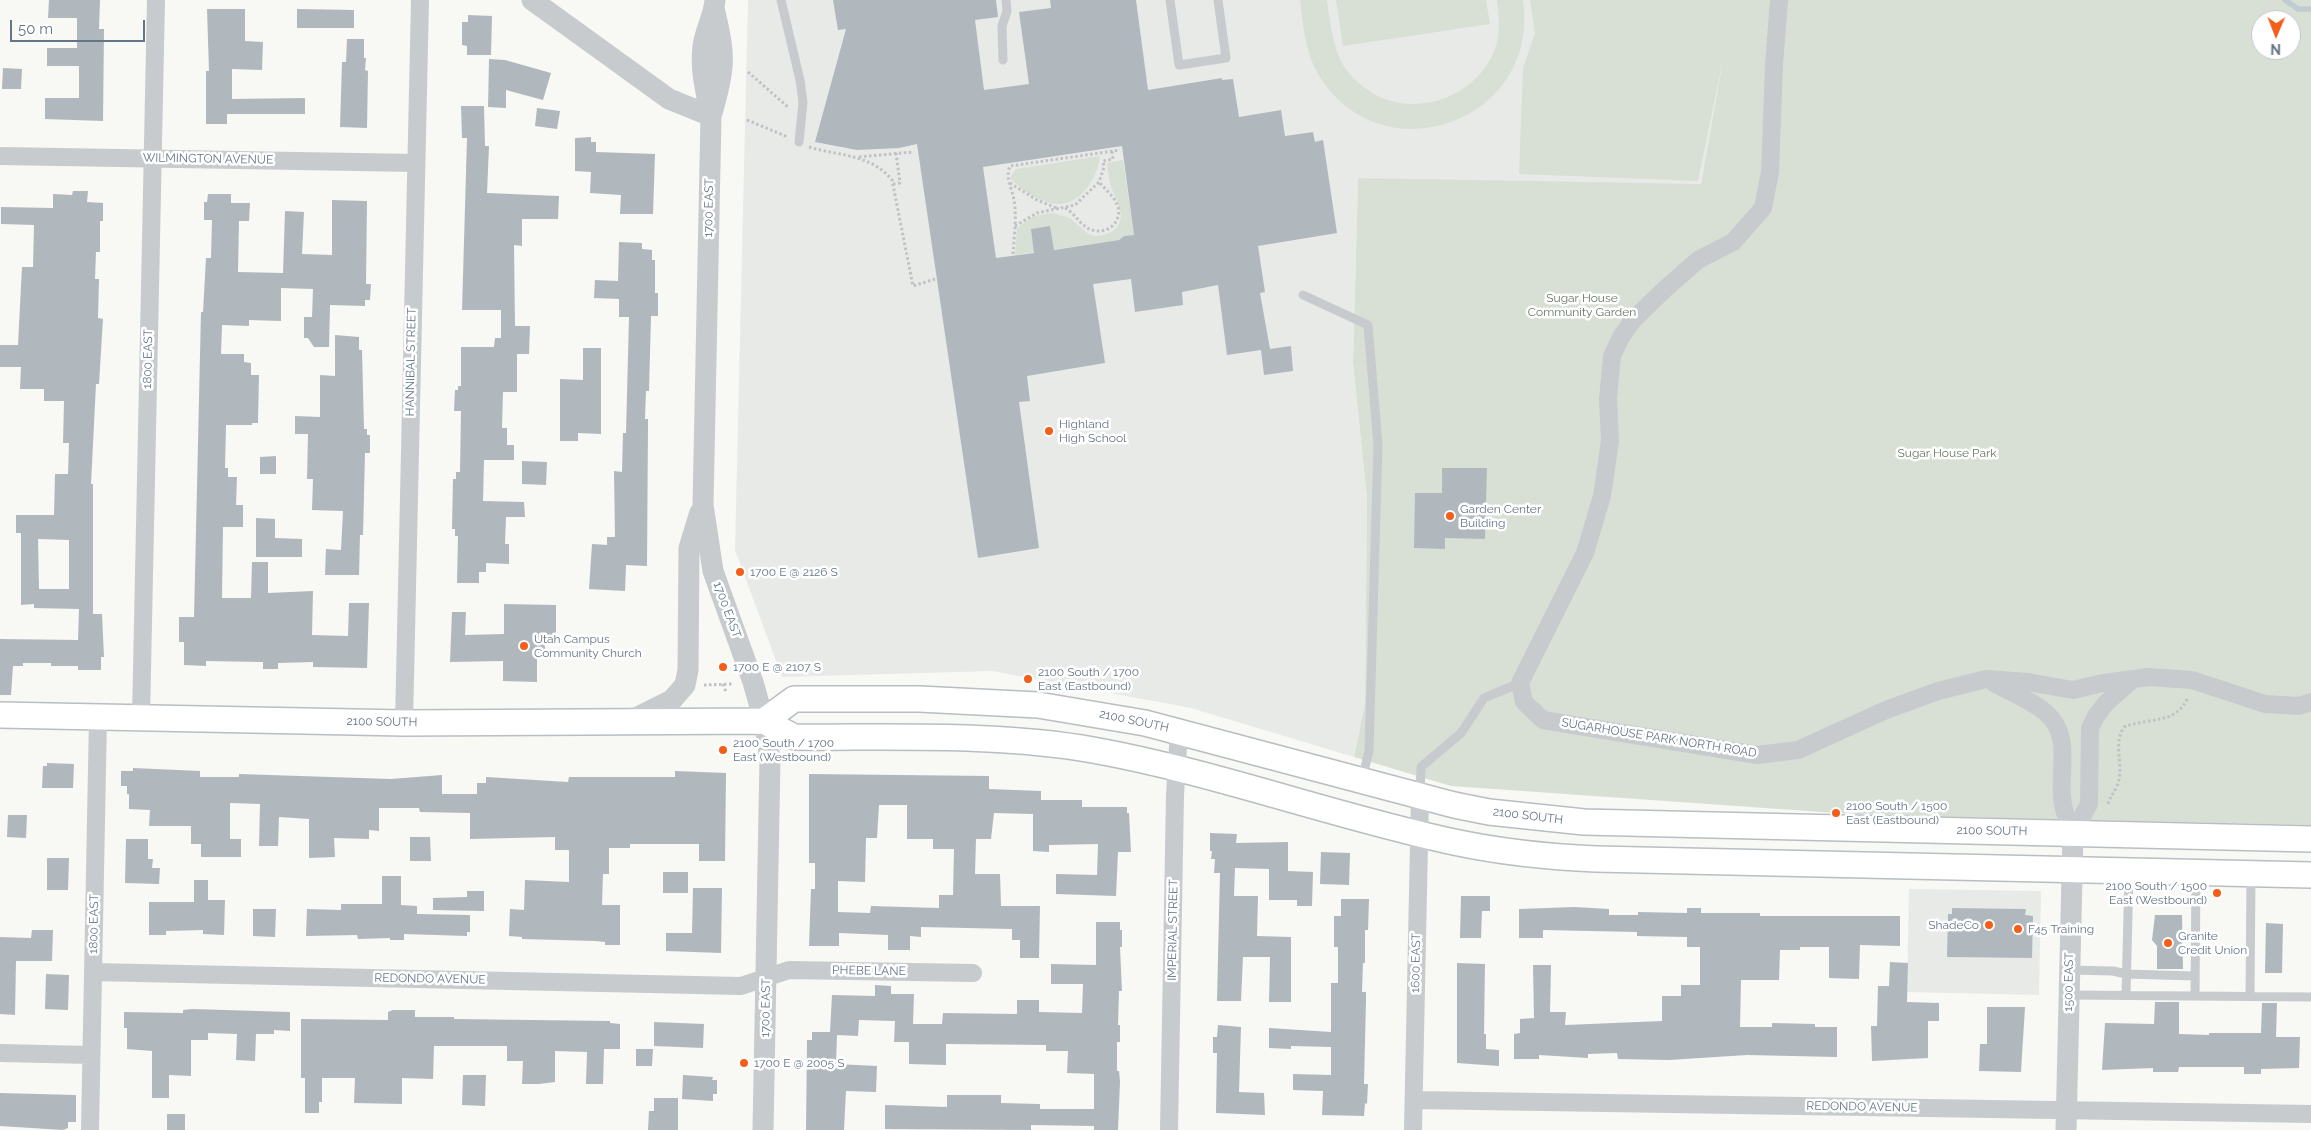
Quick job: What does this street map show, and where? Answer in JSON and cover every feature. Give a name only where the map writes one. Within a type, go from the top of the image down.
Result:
[{"type":"main road","name":"2100 SOUTH","points":[[764,721],[794,699],[919,699],[1038,704],[1111,715],[1179,731],[1361,781],[1489,812],[1584,822],[2311,839]]},
{"type":"main road","name":"2100 SOUTH","points":[[0,715],[404,723],[764,721],[794,737],[1024,741],[1093,750],[1176,769],[1419,834],[1491,849],[1562,857],[2311,875]]},
{"type":"street","name":"1800 EAST","points":[[141,718],[156,0]]},
{"type":"street","name":"HANNIBAL STREET","points":[[404,723],[420,0]]},
{"type":"street","points":[[532,0],[669,98],[711,116]]},
{"type":"street","points":[[1520,683],[1585,553],[1602,496],[1610,441],[1608,399],[1612,356],[1621,337],[1633,320],[1665,289],[1698,260],[1732,242],[1763,208],[1770,172],[1774,65],[1779,0]]},
{"type":"street","name":"1700 EAST","points":[[714,4],[703,52],[702,74],[711,116],[703,505],[713,570],[753,682],[764,721],[770,759],[764,1130]]},
{"type":"street","name":"WILMINGTON AVENUE","points":[[0,156],[416,163]]},
{"type":"street","points":[[628,722],[672,700],[685,685],[688,650],[689,548],[703,505]]},
{"type":"street","name":"SUGARHOUSE PARK NORTH ROAD","points":[[1520,683],[1524,702],[1543,720],[1757,755],[1798,750],[1886,710],[1938,691],[1986,679],[2028,682],[2073,690],[2103,683],[2149,677],[2192,680],[2265,704],[2299,706],[2311,702]]},
{"type":"street","name":"1500 EAST","points":[[1986,679],[2022,697],[2046,712],[2061,732],[2063,755],[2062,803],[2072,833],[2067,1120]]},
{"type":"street","points":[[2072,833],[2089,804],[2090,728],[2101,709],[2132,680]]},
{"type":"street","name":"1800 EAST","points":[[90,1130],[98,718]]},
{"type":"street","name":"IMPERIAL STREET","points":[[1169,1130],[1176,769],[1179,731]]},
{"type":"street","name":"1600 EAST","points":[[1413,1130],[1420,796]]},
{"type":"street","name":"PHEBE LANE","points":[[767,978],[789,970],[973,973]]},
{"type":"street","name":"REDONDO AVENUE","points":[[93,972],[742,986],[767,978]]},
{"type":"street","points":[[0,1053],[91,1055]]},
{"type":"street","name":"REDONDO AVENUE","points":[[1414,1100],[2067,1120],[2311,1114]]},
{"type":"lane","points":[[781,0],[800,80],[803,102],[799,142]]},
{"type":"lane","points":[[1004,60],[1002,26],[1008,11],[1006,0]]},
{"type":"lane","points":[[1170,0],[1179,65],[1226,58],[1218,0]]},
{"type":"lane","points":[[1303,295],[1368,325],[1378,446],[1369,751],[1361,781]]},
{"type":"lane","points":[[1420,796],[1421,767],[1461,734],[1484,698],[1520,683]]},
{"type":"lane","points":[[2126,995],[2129,870]]},
{"type":"lane","points":[[2195,996],[2196,872]]},
{"type":"lane","points":[[2250,996],[2252,873]]},
{"type":"lane","points":[[2070,970],[2195,976]]},
{"type":"lane","points":[[2069,995],[2311,997]]},
{"type":"path","points":[[748,72],[801,119]]},
{"type":"path","points":[[747,120],[820,150],[859,157],[913,152]]},
{"type":"path","points":[[1013,254],[1014,201],[1007,172],[1010,166],[1120,150]]},
{"type":"path","points":[[1014,226],[1030,216],[1076,206],[1099,182],[1104,167],[1103,161],[1113,159],[1112,151]]},
{"type":"path","points":[[892,184],[900,183],[896,154]]},
{"type":"path","points":[[859,157],[885,172],[892,184],[913,286],[935,280]]},
{"type":"path","points":[[1065,207],[1093,231],[1100,232],[1112,227],[1118,217],[1118,206],[1099,182]]},
{"type":"path","points":[[1009,183],[1037,200],[1058,209]]},
{"type":"path","points":[[2108,804],[2110,796],[2117,786],[2118,745],[2124,727],[2174,716],[2188,698],[2192,680]]},
{"type":"path","points":[[723,684],[726,692]]},
{"type":"path","points":[[694,685],[732,684]]},
{"type":"shaded area","name":"Highland High School","points":[[748,0],[1735,0],[1701,184],[1475,183],[1358,178],[1353,363],[1367,499],[1365,703],[1354,757],[1191,708],[992,671],[782,677],[735,550]]},
{"type":"shaded area","points":[[1909,889],[2041,891],[2039,995],[1907,992]]},
{"type":"green space","points":[[1300,0],[1327,0],[1334,40],[1345,68],[1353,78],[1368,90],[1378,96],[1396,102],[1414,104],[1432,102],[1450,96],[1466,87],[1479,75],[1490,60],[1497,42],[1499,21],[1497,0],[1523,0],[1522,43],[1507,78],[1483,105],[1451,122],[1415,129],[1379,124],[1346,106],[1318,74],[1307,48]]},
{"type":"green space","points":[[1336,0],[1486,0],[1490,24],[1343,46]]},
{"type":"green space","name":"Sugar House Park","points":[[1530,0],[2311,0],[2311,825],[1865,815],[1451,786],[1354,757],[1365,703],[1367,499],[1353,363],[1358,178],[1701,184],[1724,55],[1698,181],[1519,174],[1523,68],[1535,33]]},
{"type":"green space","points":[[1100,156],[1096,172],[1088,187],[1076,198],[1061,204],[1047,202],[1026,192],[1010,178],[1016,169]]},
{"type":"green space","points":[[1123,160],[1134,235],[1124,236],[1119,240],[1015,255],[1017,228],[1034,216],[1053,213],[1070,218],[1087,233],[1094,236],[1104,235],[1113,231],[1121,220],[1121,214],[1110,183],[1107,163]]},
{"type":"building","points":[[49,0],[100,0],[99,29],[104,29],[103,121],[45,119],[45,98],[79,98],[79,66],[47,66],[47,48],[77,48],[77,18],[48,18]]},
{"type":"building","points":[[833,0],[996,0],[998,17],[975,20],[984,90],[1029,84],[1019,12],[1051,8],[1050,0],[1136,0],[1148,90],[1222,78],[1222,80],[1233,79],[1239,117],[1281,110],[1285,136],[1313,132],[1315,142],[1323,140],[1337,233],[1258,246],[1265,292],[1260,293],[1270,349],[1291,346],[1293,371],[1264,375],[1261,350],[1227,355],[1218,285],[1182,292],[1183,305],[1135,312],[1131,279],[1093,284],[1105,363],[1027,376],[1030,401],[1019,402],[1039,548],[978,558],[917,144],[899,148],[857,150],[815,142],[846,29],[838,30]],"holes":[[[1122,146],[1134,235],[1124,236],[1119,240],[1054,250],[1050,226],[1031,229],[1034,253],[996,258],[983,167]]]},
{"type":"building","points":[[207,9],[245,9],[245,41],[263,42],[262,70],[232,69],[232,99],[305,98],[305,114],[227,114],[227,124],[206,124],[206,71],[209,71]]},
{"type":"building","points":[[297,9],[354,10],[354,28],[297,28]]},
{"type":"building","points":[[468,15],[492,16],[491,55],[467,55],[467,46],[462,45],[462,22],[468,22]]},
{"type":"building","points":[[347,39],[364,39],[365,70],[368,71],[367,128],[340,127],[342,62],[346,62]]},
{"type":"building","points":[[489,59],[505,60],[551,73],[543,100],[506,90],[506,108],[488,107]]},
{"type":"building","points":[[3,68],[22,69],[21,89],[2,89]]},
{"type":"building","points":[[461,106],[484,106],[485,146],[489,146],[487,193],[559,196],[558,219],[522,219],[522,246],[514,245],[515,326],[530,326],[529,354],[517,354],[517,392],[503,392],[502,428],[507,428],[507,445],[514,445],[514,460],[484,460],[483,501],[524,502],[525,517],[506,517],[505,544],[509,544],[509,564],[486,563],[486,572],[479,572],[479,583],[457,583],[458,536],[455,536],[455,529],[452,529],[453,479],[456,479],[456,472],[460,472],[461,411],[454,411],[455,390],[458,390],[458,386],[461,386],[461,347],[494,347],[495,338],[501,338],[501,310],[462,310],[467,138],[462,138]]},
{"type":"building","points":[[537,108],[560,111],[557,129],[535,126]]},
{"type":"building","points":[[591,137],[591,142],[596,142],[596,152],[655,154],[653,214],[620,214],[621,195],[590,193],[591,172],[575,171],[575,138]]},
{"type":"building","points":[[73,191],[88,191],[87,202],[103,203],[103,221],[100,221],[100,252],[96,252],[95,279],[99,279],[98,318],[103,319],[99,384],[96,384],[91,484],[93,484],[93,614],[102,614],[104,657],[101,657],[101,670],[78,670],[78,666],[51,666],[51,663],[23,663],[23,666],[13,666],[11,695],[0,695],[0,639],[78,640],[79,609],[34,608],[34,604],[21,605],[21,533],[16,533],[16,515],[54,515],[55,474],[68,474],[69,443],[63,443],[64,401],[44,401],[44,389],[20,389],[21,367],[0,367],[0,345],[18,345],[22,267],[33,267],[34,225],[1,224],[1,207],[53,208],[53,194],[72,195]],"holes":[[[38,539],[69,540],[69,589],[39,589]]]},
{"type":"building","points":[[208,194],[231,194],[231,203],[250,203],[249,221],[239,221],[238,272],[283,273],[285,211],[304,212],[302,254],[332,255],[332,200],[367,201],[366,284],[371,284],[370,300],[365,300],[365,306],[330,305],[329,347],[314,347],[308,338],[304,338],[304,317],[312,317],[313,289],[281,288],[281,321],[249,320],[249,326],[222,325],[221,354],[244,354],[244,362],[251,363],[251,375],[259,375],[258,423],[252,423],[252,425],[226,425],[225,468],[228,468],[228,477],[237,477],[236,505],[243,505],[243,527],[223,527],[222,598],[251,598],[252,562],[268,562],[268,593],[313,591],[312,635],[348,636],[349,603],[369,603],[367,668],[313,667],[313,662],[278,663],[278,669],[263,669],[263,662],[206,661],[206,666],[184,665],[184,642],[179,642],[179,617],[194,617],[201,312],[203,312],[206,258],[211,258],[212,220],[204,220],[204,202],[207,202]]},
{"type":"building","points":[[619,242],[642,243],[642,249],[652,250],[652,260],[655,260],[655,293],[658,293],[658,316],[651,316],[649,391],[646,391],[645,419],[648,419],[647,566],[626,565],[625,591],[589,589],[592,544],[607,545],[607,537],[615,537],[614,471],[622,472],[623,433],[626,433],[629,317],[619,317],[619,299],[594,298],[595,280],[618,281]]},
{"type":"building","points":[[335,335],[359,337],[359,350],[362,350],[364,429],[367,429],[367,435],[370,435],[370,453],[365,453],[363,535],[360,535],[359,575],[325,575],[326,549],[341,550],[343,511],[312,510],[313,479],[307,479],[308,434],[295,434],[295,416],[320,417],[320,375],[335,376]]},
{"type":"building","points":[[583,348],[601,348],[601,434],[578,433],[578,441],[560,441],[560,379],[583,380]]},
{"type":"building","points":[[276,456],[276,474],[260,474],[260,457]]},
{"type":"building","points":[[522,461],[547,462],[546,485],[522,484]]},
{"type":"building","name":"Garden Center Building","points":[[1442,468],[1487,468],[1485,539],[1445,538],[1445,549],[1414,548],[1415,493],[1442,493]]},
{"type":"building","points":[[256,518],[275,519],[275,538],[302,539],[302,557],[256,557]]},
{"type":"building","name":"Utah Campus Community Church","points":[[504,604],[556,605],[556,639],[545,639],[545,653],[537,653],[537,682],[503,681],[503,661],[450,662],[452,612],[466,612],[465,635],[504,634]]},
{"type":"building","points":[[47,763],[74,764],[73,788],[42,788],[43,766],[47,766]]},
{"type":"building","points":[[133,768],[200,771],[200,777],[239,777],[239,774],[391,779],[442,775],[442,794],[477,794],[477,783],[486,783],[486,777],[568,782],[569,777],[675,777],[675,771],[726,773],[725,861],[699,861],[699,844],[630,844],[630,848],[609,848],[609,874],[603,874],[602,905],[620,905],[620,945],[605,945],[605,942],[595,941],[522,939],[522,937],[509,936],[510,909],[524,910],[525,880],[569,882],[569,850],[555,850],[555,837],[470,839],[470,813],[420,812],[419,808],[379,808],[379,831],[369,830],[369,839],[334,838],[335,857],[309,858],[309,819],[279,817],[278,846],[259,846],[260,804],[230,803],[230,839],[241,839],[241,857],[201,857],[201,844],[191,844],[191,826],[149,826],[150,810],[129,809],[127,786],[121,786],[121,771],[133,771]]},
{"type":"building","points":[[809,774],[989,776],[989,789],[1041,791],[1041,800],[1082,800],[1082,807],[1127,807],[1127,813],[1129,813],[1131,852],[1118,852],[1116,896],[1056,894],[1056,874],[1097,875],[1098,844],[1049,845],[1049,852],[1033,851],[1033,814],[994,813],[991,839],[976,839],[975,874],[1000,874],[1001,906],[1040,906],[1039,958],[1020,958],[1020,940],[1012,940],[1012,929],[921,927],[921,937],[910,936],[910,950],[888,950],[888,935],[839,933],[839,946],[809,946],[811,889],[815,889],[815,863],[809,863]],"holes":[[[879,805],[907,805],[907,839],[933,839],[933,849],[954,849],[953,895],[939,895],[939,908],[871,906],[870,913],[838,912],[838,881],[865,882],[866,838],[877,838]]]},
{"type":"building","points":[[8,815],[27,815],[26,838],[7,837]]},
{"type":"building","points":[[1210,833],[1237,834],[1236,843],[1288,842],[1288,871],[1313,872],[1312,906],[1297,906],[1297,900],[1269,900],[1269,869],[1235,868],[1234,896],[1258,896],[1257,936],[1291,937],[1291,1002],[1269,1002],[1270,957],[1243,957],[1241,1001],[1217,1001],[1220,873],[1214,873],[1215,859],[1211,859]]},
{"type":"building","points":[[410,837],[430,837],[431,861],[410,861]]},
{"type":"building","points":[[126,839],[148,839],[148,859],[153,859],[152,868],[160,868],[159,884],[125,883]]},
{"type":"building","points":[[1321,852],[1350,853],[1349,885],[1320,884]]},
{"type":"building","points":[[47,858],[69,858],[68,890],[47,890]]},
{"type":"building","points":[[663,872],[688,872],[688,893],[663,893]]},
{"type":"building","points":[[382,876],[401,876],[401,905],[417,906],[417,914],[470,915],[470,932],[467,932],[467,936],[404,934],[404,940],[390,940],[390,938],[358,939],[357,935],[306,936],[307,909],[341,910],[341,904],[382,904]]},
{"type":"building","points":[[194,880],[208,880],[208,900],[225,900],[224,935],[203,934],[203,930],[166,931],[166,935],[149,935],[149,902],[194,902]]},
{"type":"building","points":[[693,888],[722,888],[721,953],[666,951],[666,933],[692,933]]},
{"type":"building","points":[[467,891],[484,891],[484,911],[433,910],[433,898],[467,897]]},
{"type":"building","points":[[1461,896],[1490,896],[1490,911],[1482,911],[1481,938],[1460,938]]},
{"type":"building","points":[[1341,899],[1369,899],[1368,930],[1365,930],[1365,963],[1363,963],[1362,992],[1366,992],[1364,1084],[1368,1084],[1364,1116],[1322,1115],[1323,1091],[1293,1090],[1293,1074],[1331,1075],[1331,1047],[1291,1046],[1291,1049],[1269,1048],[1269,1028],[1331,1032],[1331,983],[1338,983],[1338,947],[1334,947],[1334,916],[1341,916]]},
{"type":"building","points":[[1574,907],[1609,909],[1609,915],[1638,915],[1638,912],[1687,913],[1687,908],[1701,908],[1701,913],[1760,913],[1760,916],[1900,916],[1900,946],[1860,945],[1859,979],[1829,978],[1829,947],[1800,947],[1800,950],[1780,950],[1779,980],[1741,980],[1740,1027],[1772,1027],[1772,1023],[1815,1024],[1815,1027],[1837,1027],[1837,1057],[1747,1055],[1669,1060],[1618,1059],[1617,1053],[1588,1054],[1588,1058],[1539,1055],[1539,1059],[1514,1059],[1514,1034],[1520,1033],[1520,1019],[1534,1018],[1533,965],[1551,965],[1550,1012],[1566,1012],[1565,1025],[1662,1021],[1662,996],[1681,996],[1681,985],[1700,985],[1700,947],[1687,947],[1687,937],[1637,936],[1637,932],[1543,930],[1543,938],[1519,938],[1519,909]]},
{"type":"building","points":[[1952,908],[2026,909],[2025,915],[2033,916],[2032,958],[1947,957],[1948,914],[1952,914]]},
{"type":"building","points":[[253,909],[276,909],[275,937],[253,936]]},
{"type":"building","name":"Granite Credit Union","points":[[2155,915],[2182,915],[2183,969],[2157,969],[2157,946],[2152,940]]},
{"type":"building","points":[[1096,922],[1120,922],[1120,930],[1122,930],[1122,947],[1120,947],[1122,991],[1119,991],[1118,1025],[1120,1025],[1120,1042],[1117,1042],[1117,1071],[1119,1071],[1120,1081],[1118,1130],[1094,1130],[1094,1126],[1031,1125],[1031,1130],[885,1129],[885,1105],[947,1107],[947,1095],[1001,1095],[1001,1103],[1040,1104],[1040,1109],[1094,1109],[1094,1074],[1067,1073],[1068,1051],[1046,1051],[1046,1045],[946,1044],[946,1065],[909,1064],[909,1042],[894,1042],[895,1021],[859,1020],[858,1036],[837,1035],[836,1064],[877,1066],[876,1092],[846,1091],[844,1130],[806,1130],[807,1040],[812,1040],[812,1032],[830,1032],[832,995],[875,996],[875,985],[891,986],[891,994],[914,994],[913,1024],[942,1024],[943,1013],[1017,1014],[1017,1000],[1039,1000],[1039,1012],[1082,1013],[1083,984],[1051,984],[1051,964],[1096,965]]},
{"type":"building","points":[[2266,923],[2283,924],[2282,973],[2265,973]]},
{"type":"building","points":[[32,930],[53,930],[52,961],[16,961],[15,1015],[0,1014],[0,937],[31,938]]},
{"type":"building","points":[[1890,962],[1908,963],[1907,1002],[1939,1003],[1939,1021],[1928,1021],[1928,1058],[1872,1061],[1871,1026],[1877,1026],[1878,986],[1889,986]]},
{"type":"building","points":[[1457,963],[1485,964],[1484,1034],[1486,1034],[1486,1049],[1499,1050],[1499,1066],[1457,1063]]},
{"type":"building","points":[[46,974],[69,975],[68,1010],[45,1009]]},
{"type":"building","points":[[2155,1002],[2179,1002],[2179,1034],[2209,1035],[2209,1033],[2261,1033],[2262,1003],[2277,1003],[2276,1037],[2300,1037],[2299,1068],[2261,1069],[2261,1074],[2244,1074],[2244,1067],[2179,1067],[2178,1072],[2153,1072],[2153,1068],[2102,1070],[2105,1023],[2154,1024]]},
{"type":"building","points":[[1987,1007],[2025,1007],[2021,1072],[1979,1071],[1980,1044],[1987,1044]]},
{"type":"building","points":[[183,1010],[290,1012],[290,1031],[274,1030],[274,1034],[256,1034],[255,1061],[236,1060],[237,1034],[208,1033],[208,1040],[191,1040],[191,1076],[169,1075],[169,1098],[152,1098],[152,1051],[127,1049],[127,1028],[124,1028],[124,1012],[183,1013]]},
{"type":"building","points":[[393,1010],[415,1010],[415,1017],[454,1017],[454,1019],[610,1021],[610,1023],[620,1024],[620,1049],[604,1049],[603,1084],[586,1084],[587,1052],[555,1051],[555,1082],[522,1084],[523,1061],[507,1061],[507,1046],[434,1046],[433,1079],[402,1078],[402,1104],[354,1103],[355,1078],[322,1078],[322,1102],[319,1102],[319,1113],[305,1113],[305,1078],[301,1078],[301,1019],[388,1020],[388,1012]]},
{"type":"building","points":[[654,1022],[704,1024],[703,1048],[654,1046]]},
{"type":"building","points":[[1218,1025],[1241,1027],[1239,1092],[1264,1093],[1265,1115],[1216,1113],[1217,1053],[1213,1053],[1213,1037],[1217,1037]]},
{"type":"building","points":[[636,1049],[653,1049],[652,1066],[636,1066]]},
{"type":"building","points":[[463,1075],[486,1075],[485,1106],[462,1105]]},
{"type":"building","points":[[683,1075],[713,1077],[712,1080],[717,1080],[717,1094],[713,1094],[713,1101],[682,1099]]},
{"type":"building","points":[[0,1093],[76,1095],[76,1122],[68,1122],[68,1128],[63,1130],[0,1126]]},
{"type":"building","points":[[654,1098],[678,1098],[678,1130],[648,1130],[649,1111],[654,1111]]},
{"type":"building","points":[[167,1114],[185,1114],[185,1130],[167,1130]]},
{"type":"waterway","points":[[2285,0],[2298,9],[2311,9]]},
{"type":"place","name":"Highland High School","points":[[1049,431]]},
{"type":"place","name":"Garden Center Building","points":[[1450,516]]},
{"type":"place","name":"1700 E @ 2126 S","points":[[740,572]]},
{"type":"place","name":"Utah Campus Community Church","points":[[524,646]]},
{"type":"place","name":"1700 E @ 2107 S","points":[[723,667]]},
{"type":"place","name":"2100 South / 1700 East (Eastbound)","points":[[1028,679]]},
{"type":"place","name":"2100 South / 1700 East (Westbound)","points":[[723,750]]},
{"type":"place","name":"2100 South / 1500 East (Eastbound)","points":[[1836,813]]},
{"type":"place","name":"2100 South / 1500 East (Westbound)","points":[[2217,893]]},
{"type":"place","name":"ShadeCo","points":[[1989,925]]},
{"type":"place","name":"F45 Training","points":[[2018,929]]},
{"type":"place","name":"Granite Credit Union","points":[[2168,943]]},
{"type":"place","name":"1700 E @ 2005 S","points":[[744,1063]]},
{"type":"park label","name":"Sugar House Community Garden","points":[[1582,305]]}]
